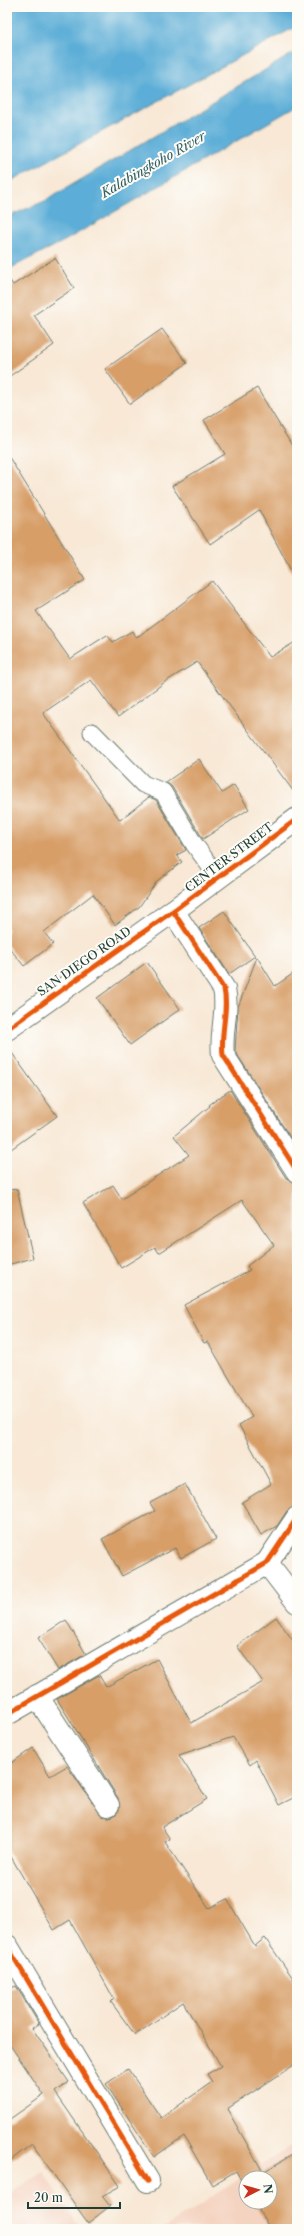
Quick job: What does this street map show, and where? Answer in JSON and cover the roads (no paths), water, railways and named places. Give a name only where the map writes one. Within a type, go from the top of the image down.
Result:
[{"type":"street","name":"CENTER STREET","points":[[173,911],[297,819]]},
{"type":"street","name":"SAN DIEGO ROAD","points":[[7,1029],[173,911]]},
{"type":"street","points":[[173,911],[224,989],[226,997],[221,1044],[222,1055],[297,1171]]},
{"type":"street","points":[[7,1714],[267,1563],[297,1518]]},
{"type":"street","points":[[267,1563],[297,1602]]},
{"type":"street","points":[[37,1696],[108,1804]]},
{"type":"street","points":[[7,1946],[148,2182]]},
{"type":"lane","points":[[92,732],[143,784],[163,792],[194,844],[218,877]]},
{"type":"water","points":[[7,7],[297,7],[297,26],[7,183]]},
{"type":"water","name":"Kalabingkoho River","points":[[297,51],[297,106],[66,240],[7,270],[7,217],[45,201]]}]
